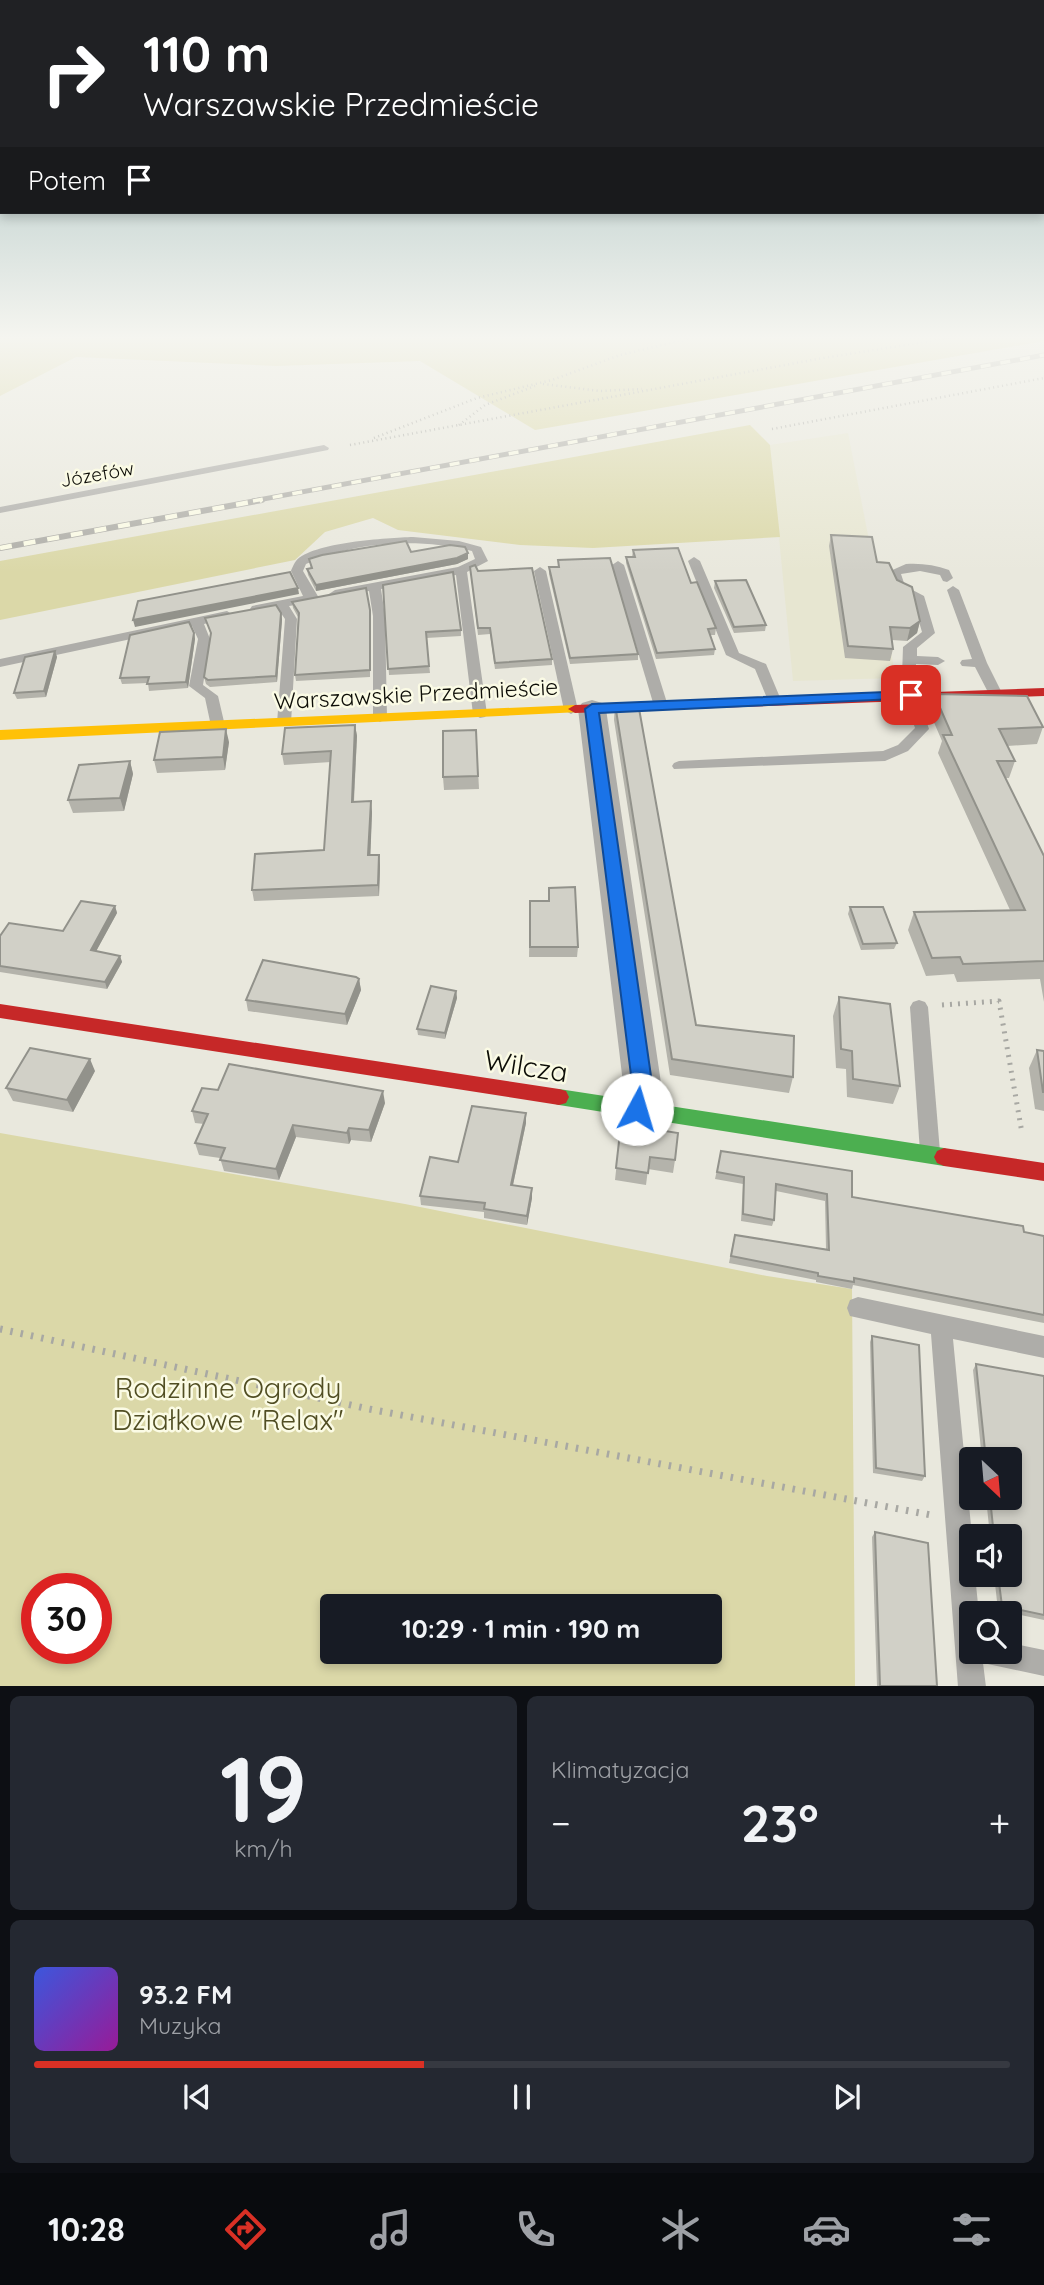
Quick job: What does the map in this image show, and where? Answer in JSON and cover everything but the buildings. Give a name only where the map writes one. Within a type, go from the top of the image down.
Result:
[{"type":"street","name":"Warszawskie Przedmieście","points":[[0,735],[774,700],[1044,692]]},
{"type":"street","points":[[581,709],[642,1083],[637,1109]]},
{"type":"street","name":"Wilcza","points":[[0,1012],[1044,1172]]},
{"type":"lane","name":"Józefów","points":[[0,510],[324,448]]},
{"type":"lane","points":[[0,663],[196,620],[461,570],[482,561],[477,549],[465,545],[395,539],[314,554],[301,562],[298,571],[311,598]]},
{"type":"lane","points":[[694,561],[733,655],[761,667],[774,700]]},
{"type":"lane","points":[[618,565],[661,706]]},
{"type":"lane","points":[[679,766],[885,757],[903,748],[922,729],[909,676],[910,647],[929,633],[918,596],[900,588],[894,572],[902,567],[935,569],[945,573],[973,663],[995,693]]},
{"type":"lane","points":[[461,570],[480,714]]},
{"type":"lane","points":[[540,571],[581,709]]},
{"type":"lane","points":[[374,586],[379,616],[380,718]]},
{"type":"lane","points":[[281,604],[291,619],[284,723]]},
{"type":"lane","points":[[196,620],[204,639],[197,686],[211,696],[218,726]]},
{"type":"lane","points":[[910,660],[938,661]]},
{"type":"lane","points":[[919,1007],[930,1154]]},
{"type":"lane","points":[[858,1308],[1044,1347]]},
{"type":"lane","points":[[942,1326],[971,1601]]},
{"type":"lane","points":[[1022,1658],[1044,1663]]},
{"type":"lane","points":[[972,1686],[974,1664]]},
{"type":"path","points":[[432,415],[350,445],[517,415]]},
{"type":"path","points":[[459,425],[472,415]]},
{"type":"path","points":[[772,429],[848,415]]},
{"type":"path","points":[[919,1007],[999,1001],[1022,1134]]},
{"type":"path","points":[[0,1329],[369,1409],[918,1511]]},
{"type":"shaded area","points":[[848,433],[896,678],[793,681],[770,445]]},
{"type":"green space","points":[[509,415],[623,415],[535,430]]},
{"type":"green space","points":[[750,425],[770,445],[780,537],[593,548],[520,545],[398,530],[373,518],[325,532],[295,560],[0,620],[0,561]]},
{"type":"green space","name":"Rodzinne Ogrody Działkowe \"Relax\"","points":[[0,1133],[405,1204],[767,1276],[852,1289],[855,1686],[0,1686]]},
{"type":"railway","points":[[253,501],[721,415]]},
{"type":"railway","points":[[0,548],[262,500]]},
{"type":"traffic: fast","points":[[559,1097],[944,1157]]},
{"type":"traffic: slow","points":[[0,735],[575,709]]},
{"type":"traffic: jam","points":[[575,709],[1044,692]]},
{"type":"traffic: jam","points":[[0,1011],[559,1097]]},
{"type":"traffic: jam","points":[[944,1157],[1044,1172]]},
{"type":"route","points":[[637,1109],[642,1083],[592,709],[911,695]]}]
